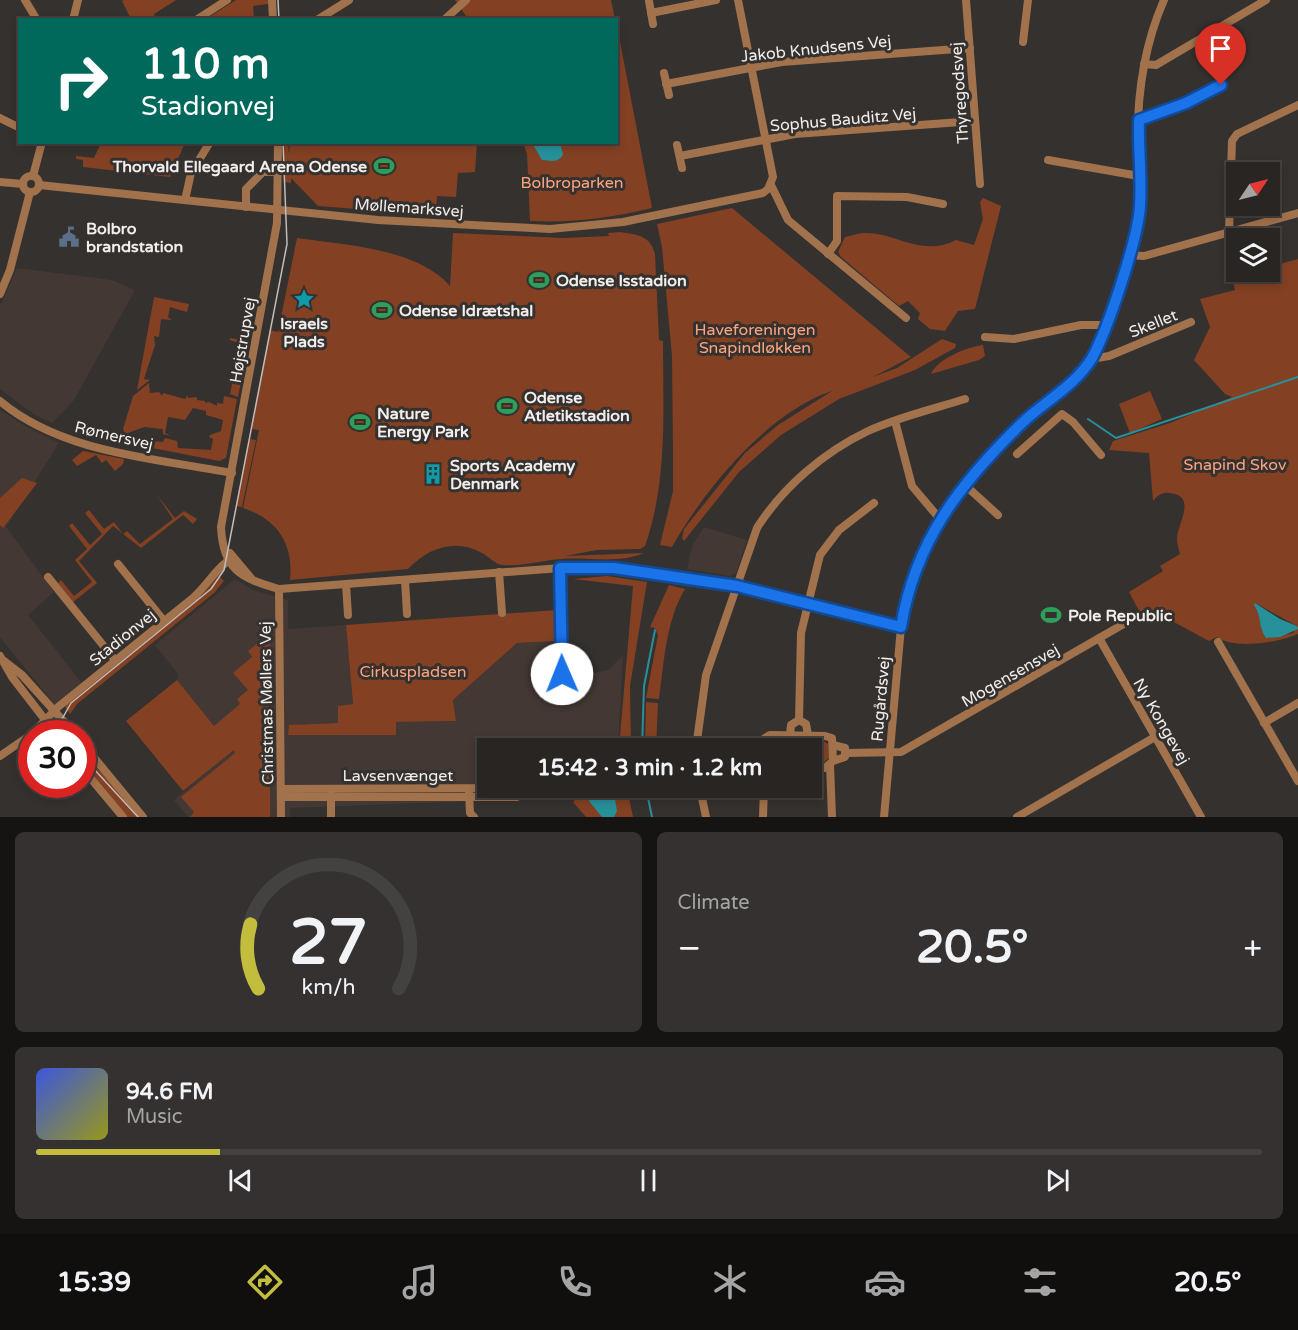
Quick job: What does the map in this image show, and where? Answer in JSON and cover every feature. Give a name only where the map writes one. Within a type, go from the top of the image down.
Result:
[{"type":"street","points":[[25,0],[36,18]]},
{"type":"street","points":[[74,18],[78,0]]},
{"type":"street","points":[[199,18],[227,0]]},
{"type":"street","points":[[272,0],[273,18]]},
{"type":"street","points":[[321,18],[349,0]]},
{"type":"street","points":[[446,18],[466,0]]},
{"type":"street","points":[[651,12],[716,0]]},
{"type":"street","points":[[738,0],[773,177],[771,185],[788,220],[906,318]]},
{"type":"street","name":"Thyregodsvej","points":[[966,0],[980,184]]},
{"type":"street","points":[[1023,42],[1028,0]]},
{"type":"street","name":"Rugårdsvej","points":[[885,817],[901,627],[914,573],[939,518],[1023,422],[1073,381],[1091,359],[1129,255],[1140,207],[1139,120],[1144,64],[1150,31],[1164,0]]},
{"type":"street","points":[[1144,64],[1156,65],[1266,0]]},
{"type":"street","points":[[649,1],[653,24]]},
{"type":"street","name":"Jakob Knudsens Vej","points":[[666,84],[782,62],[970,48]]},
{"type":"street","points":[[664,73],[669,95]]},
{"type":"street","points":[[1139,120],[1186,103],[1221,85]]},
{"type":"street","points":[[1229,228],[1232,141],[1237,134],[1298,105]]},
{"type":"street","points":[[0,118],[18,127]]},
{"type":"street","name":"Sophus Bauditz Vej","points":[[680,156],[795,134],[975,121]]},
{"type":"street","points":[[33,176],[41,144]]},
{"type":"street","points":[[185,200],[191,173],[209,144]]},
{"type":"street","name":"Højstrupvej","points":[[230,559],[223,542],[224,511],[278,210],[278,144]]},
{"type":"street","points":[[677,145],[682,168]]},
{"type":"street","points":[[1047,160],[1139,176]]},
{"type":"street","points":[[246,207],[246,189],[263,172],[279,172]]},
{"type":"street","points":[[23,184],[26,178],[33,176],[38,179],[39,185],[36,191],[30,192]]},
{"type":"street","points":[[0,182],[23,184],[30,192]]},
{"type":"street","name":"Møllemarksvej","points":[[39,185],[378,220],[574,228],[623,222],[763,192],[771,185]]},
{"type":"street","points":[[0,294],[10,270],[30,192]]},
{"type":"street","points":[[828,254],[837,241],[837,196],[907,197],[943,204]]},
{"type":"street","points":[[1244,228],[1298,213]]},
{"type":"street","points":[[1129,255],[1144,256],[1226,233]]},
{"type":"street","name":"Skellet","points":[[1091,359],[1109,356],[1191,322]]},
{"type":"street","points":[[985,337],[1014,339],[1081,325],[1105,325]]},
{"type":"street","points":[[697,738],[706,675],[757,528],[783,493],[845,444],[868,431],[965,399]]},
{"type":"street","name":"Rømersvej","points":[[0,401],[34,423],[82,443],[231,473]]},
{"type":"street","points":[[1017,454],[1062,414],[1073,422],[1101,455]]},
{"type":"street","points":[[895,421],[912,486],[939,518]]},
{"type":"street","points":[[966,486],[998,515]]},
{"type":"street","points":[[799,720],[801,633],[820,555],[827,543],[846,524],[874,503]]},
{"type":"street","points":[[230,559],[238,573],[279,588],[588,566],[737,586],[901,627]]},
{"type":"street","name":"Stadionvej","points":[[47,720],[115,660],[202,589],[230,559]]},
{"type":"street","points":[[118,564],[164,621]]},
{"type":"street","points":[[560,568],[562,674]]},
{"type":"street","points":[[499,572],[502,613]]},
{"type":"street","points":[[48,577],[115,660]]},
{"type":"street","points":[[405,580],[407,614]]},
{"type":"street","points":[[346,584],[348,615]]},
{"type":"street","name":"Christmas Møllers Vej","points":[[279,588],[281,817]]},
{"type":"street","name":"Mogensensvej","points":[[846,753],[901,752],[1141,614]]},
{"type":"street","name":"Ny Kongevej","points":[[1099,638],[1201,817]]},
{"type":"street","points":[[1218,642],[1298,781]]},
{"type":"street","points":[[2,659],[22,675],[62,720]]},
{"type":"street","points":[[2,659],[12,677],[45,720]]},
{"type":"street","points":[[1264,723],[1298,703]]},
{"type":"street","points":[[790,735],[791,724],[799,720]]},
{"type":"street","points":[[799,720],[807,724],[808,735]]},
{"type":"street","points":[[768,738],[770,735],[808,735],[832,738],[832,817]]},
{"type":"street","points":[[1017,817],[1155,737]]},
{"type":"street","name":"Stadionvej","points":[[0,756],[18,744]]},
{"type":"street","points":[[822,766],[844,757],[846,753],[841,746],[833,745]]},
{"type":"street","points":[[96,760],[143,817]]},
{"type":"street","points":[[96,785],[123,817]]},
{"type":"street","points":[[469,788],[470,813],[474,817]]},
{"type":"street","name":"Lavsenvænget","points":[[469,788],[515,788],[522,793],[516,797],[469,798],[331,798],[281,793],[330,789],[469,788]]},
{"type":"street","points":[[330,789],[331,817]]},
{"type":"street","points":[[400,789],[400,798]]},
{"type":"street","points":[[702,798],[706,817]]},
{"type":"street","points":[[763,817],[764,798]]},
{"type":"shaded area","points":[[17,268],[112,280],[135,290],[74,400],[52,423],[35,415],[0,389],[0,306]]},
{"type":"shaded area","points":[[0,410],[59,443],[6,527],[54,592],[28,615],[82,683],[55,705],[0,637]]},
{"type":"shaded area","points":[[704,527],[747,540],[736,573],[730,576],[687,569],[692,546]]},
{"type":"shaded area","points":[[235,579],[253,590],[288,600],[288,629],[346,625],[353,704],[338,706],[338,723],[289,725],[396,735],[396,722],[456,721],[453,700],[517,643],[558,641],[558,681],[608,670],[623,655],[619,738],[477,738],[477,798],[530,799],[290,808],[290,817],[188,817],[174,800],[233,750],[177,680],[178,674],[155,645]]},
{"type":"green space","points":[[176,0],[154,14],[155,17],[143,18],[130,18],[122,1]]},
{"type":"green space","points":[[236,0],[268,0],[268,4],[253,6],[254,18],[208,18]]},
{"type":"green space","points":[[455,0],[611,0],[615,18],[467,18]]},
{"type":"green space","name":"Bolbroparken","points":[[618,31],[652,208],[591,219],[530,221],[527,154],[523,144],[618,144]]},
{"type":"green space","points":[[100,144],[185,144],[170,177],[83,167],[83,160],[76,159],[76,156],[94,158]]},
{"type":"green space","points":[[282,144],[288,144],[289,154],[290,144],[477,144],[475,172],[458,173],[456,197],[437,196],[436,215],[318,206],[291,178],[291,183],[284,182]]},
{"type":"green space","points":[[983,198],[1001,206],[975,309],[958,311],[945,331],[930,329],[918,319],[920,313],[908,301],[899,306],[838,252],[845,237],[859,233],[887,236],[920,245],[944,245],[956,240],[974,245],[983,219],[980,202]]},
{"type":"green space","name":"Haveforeningen Snapindløkken","points":[[732,208],[911,357],[873,377],[897,368],[942,339],[956,344],[955,348],[915,370],[839,399],[781,435],[739,472],[684,541],[682,538],[684,529],[745,453],[778,425],[832,391],[808,401],[784,416],[740,456],[720,478],[685,525],[672,547],[660,545],[673,491],[673,452],[672,356],[662,247],[657,224]]},
{"type":"green space","points":[[620,232],[646,239],[655,254],[659,340],[663,341],[663,445],[658,496],[645,546],[640,549],[597,550],[565,556],[644,553],[624,558],[562,559],[509,565],[494,562],[472,549],[452,546],[433,551],[408,569],[290,580],[289,555],[281,535],[265,519],[243,508],[259,430],[251,429],[270,330],[278,332],[297,238],[357,246],[399,256],[419,263],[436,273],[450,286],[453,233],[564,238],[609,236],[608,233]]},
{"type":"green space","name":"Snapind Skov","points":[[1298,259],[1298,634],[1280,640],[1245,644],[1224,641],[1217,637],[1209,641],[1157,613],[1144,620],[1129,592],[1163,571],[1160,566],[1180,554],[1177,540],[1184,512],[1183,499],[1178,495],[1164,493],[1153,501],[1149,453],[1109,450],[1113,441],[1170,423],[1232,397],[1225,394],[1194,360],[1210,327],[1200,299],[1235,290],[1233,282],[1280,282],[1280,264]],"holes":[[[1255,603],[1297,626],[1293,633],[1266,638]]]},
{"type":"green space","points":[[154,297],[189,304],[187,312],[170,307],[168,317],[172,320],[161,319],[159,337],[154,336],[155,345],[144,379],[150,380],[137,390]]},
{"type":"green space","points":[[231,338],[249,342],[238,397],[230,394],[237,360],[234,359],[240,343],[229,340]]},
{"type":"green space","points":[[983,345],[985,356],[979,360],[931,374],[939,363],[953,355]]},
{"type":"green space","points":[[149,383],[150,393],[159,392],[162,396],[163,393],[185,399],[188,395],[188,398],[197,397],[197,400],[217,406],[217,403],[223,404],[224,396],[237,399],[226,458],[219,461],[132,444],[134,440],[163,442],[165,438],[177,441],[178,448],[211,450],[213,439],[209,437],[210,435],[221,431],[223,420],[206,415],[206,411],[193,408],[185,420],[168,417],[165,433],[171,436],[163,434],[163,429],[144,427],[125,434],[123,429],[133,396]]},
{"type":"green space","points":[[1150,391],[1162,419],[1130,433],[1119,404]]},
{"type":"green space","points":[[249,439],[256,440],[242,507],[236,506]]},
{"type":"green space","points":[[83,451],[124,459],[123,464],[115,471],[106,460],[102,463],[96,455],[77,466],[72,460]]},
{"type":"green space","points":[[22,478],[37,483],[3,528],[0,525],[0,498]]},
{"type":"green space","points":[[156,494],[175,518],[184,511],[197,519],[193,524],[183,515],[141,548],[123,534],[127,531],[140,544],[173,519]]},
{"type":"green space","points":[[89,510],[104,529],[114,522],[123,534],[113,526],[79,561],[97,583],[73,602],[58,583],[61,580],[74,596],[92,582],[75,560],[87,549],[69,526],[72,523],[90,545],[102,534],[85,513]]},
{"type":"green space","points":[[219,576],[224,581],[214,593],[77,704],[70,714],[65,707],[67,704],[202,595]]},
{"type":"green space","points":[[607,576],[647,582],[630,686],[631,738],[620,738],[633,586],[573,579]]},
{"type":"green space","points":[[669,585],[685,589],[670,628],[659,699],[646,698],[658,635],[655,628],[650,627]]},
{"type":"green space","name":"Cirkuspladsen","points":[[557,610],[558,641],[517,643],[453,700],[456,721],[396,722],[396,735],[288,735],[289,725],[338,723],[338,706],[353,704],[346,625]]},
{"type":"green space","points":[[270,633],[270,817],[190,817],[194,812],[181,797],[235,753],[234,750],[183,791],[126,721],[177,680],[214,726],[240,704],[237,699],[248,690],[233,673],[252,657],[248,651]]},
{"type":"green space","points":[[646,702],[658,703],[656,738],[645,738]]},
{"type":"green space","points":[[822,741],[828,744],[829,758],[822,762]]},
{"type":"green space","points":[[96,767],[140,817],[125,817],[96,781]]},
{"type":"green space","points":[[576,798],[629,798],[633,817],[586,817],[573,802]]},
{"type":"water","points":[[533,144],[560,144],[563,154],[561,157],[552,161],[542,160]]},
{"type":"water","points":[[1255,603],[1280,619],[1297,626],[1298,629],[1280,637],[1266,638]]},
{"type":"water","points":[[591,798],[615,798],[617,811],[614,817],[602,817],[589,801]]},
{"type":"waterway","points":[[1088,419],[1116,438],[1298,377]]},
{"type":"waterway","points":[[642,738],[644,686],[655,630]]},
{"type":"waterway","points":[[648,798],[652,817]]},
{"type":"tram line","points":[[278,0],[279,18]]},
{"type":"tram line","points":[[62,720],[71,703],[211,589],[224,570],[287,244],[283,144]]},
{"type":"tram line","points":[[96,771],[138,817]]},
{"type":"place","name":"Thorvald Ellegaard Arena Odense","points":[[384,166]]},
{"type":"place","name":"Bolbro brandstation","points":[[69,237]]},
{"type":"place","name":"Odense Isstadion","points":[[539,280]]},
{"type":"place","name":"Israels Plads","points":[[304,299]]},
{"type":"place","name":"Odense Idrætshal","points":[[382,310]]},
{"type":"place","name":"Odense Atletikstadion","points":[[507,406]]},
{"type":"place","name":"Nature Energy Park","points":[[360,422]]},
{"type":"place","name":"Sports Academy Denmark","points":[[433,474]]},
{"type":"place","name":"Pole Republic","points":[[1051,615]]},
{"type":"route","points":[[562,674],[560,568],[588,566],[614,568],[737,586],[901,627],[914,573],[939,518],[1023,422],[1080,374],[1101,339],[1137,225],[1140,207],[1139,120],[1186,103],[1221,85]]}]
